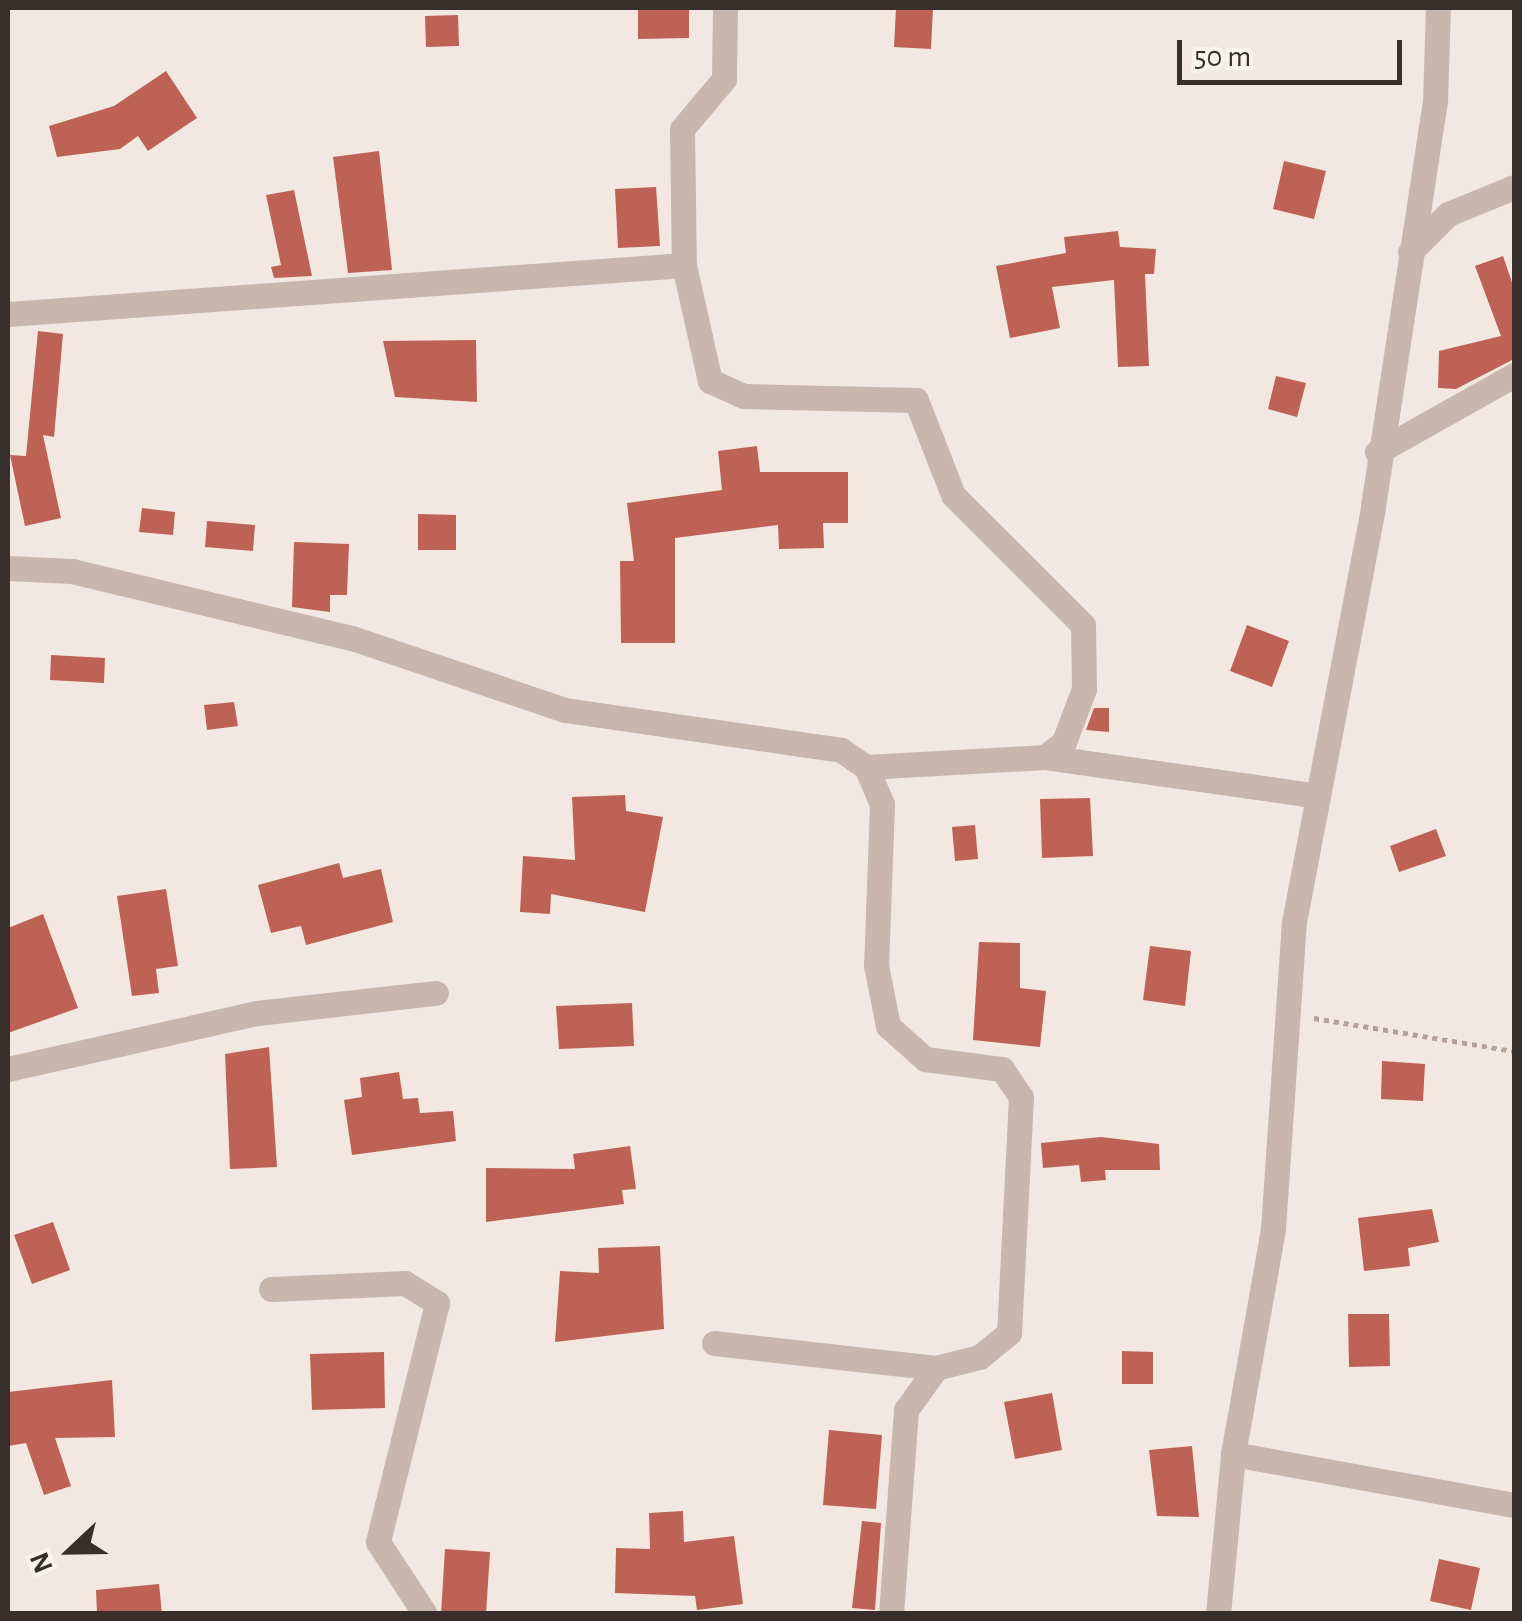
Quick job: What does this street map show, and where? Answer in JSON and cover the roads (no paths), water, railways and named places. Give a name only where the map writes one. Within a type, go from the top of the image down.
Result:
[{"type":"street","points":[[726,8],[724,79],[682,129],[684,265],[710,382],[744,396],[916,400],[953,495],[1083,625],[1084,689],[1064,742],[1046,757]]},
{"type":"street","points":[[1218,1614],[1233,1454],[1273,1229],[1291,1015],[1294,922],[1435,102],[1438,8]]},
{"type":"street","points":[[1410,252],[1448,214],[1514,187]]},
{"type":"street","points":[[8,314],[684,265]]},
{"type":"street","points":[[1377,452],[1514,375]]},
{"type":"street","points":[[8,568],[72,571],[352,638],[566,710],[840,750],[866,767],[882,804],[876,965],[888,1026],[924,1059],[1002,1069],[1020,1098],[1009,1332],[979,1357],[936,1368],[714,1343]]},
{"type":"street","points":[[866,767],[1046,757],[1318,796]]},
{"type":"street","points":[[8,1069],[257,1013],[436,994]]},
{"type":"street","points":[[271,1289],[405,1283],[437,1302],[378,1542],[424,1614]]},
{"type":"street","points":[[891,1614],[906,1410],[936,1368]]},
{"type":"street","points":[[1233,1454],[1514,1505]]}]
